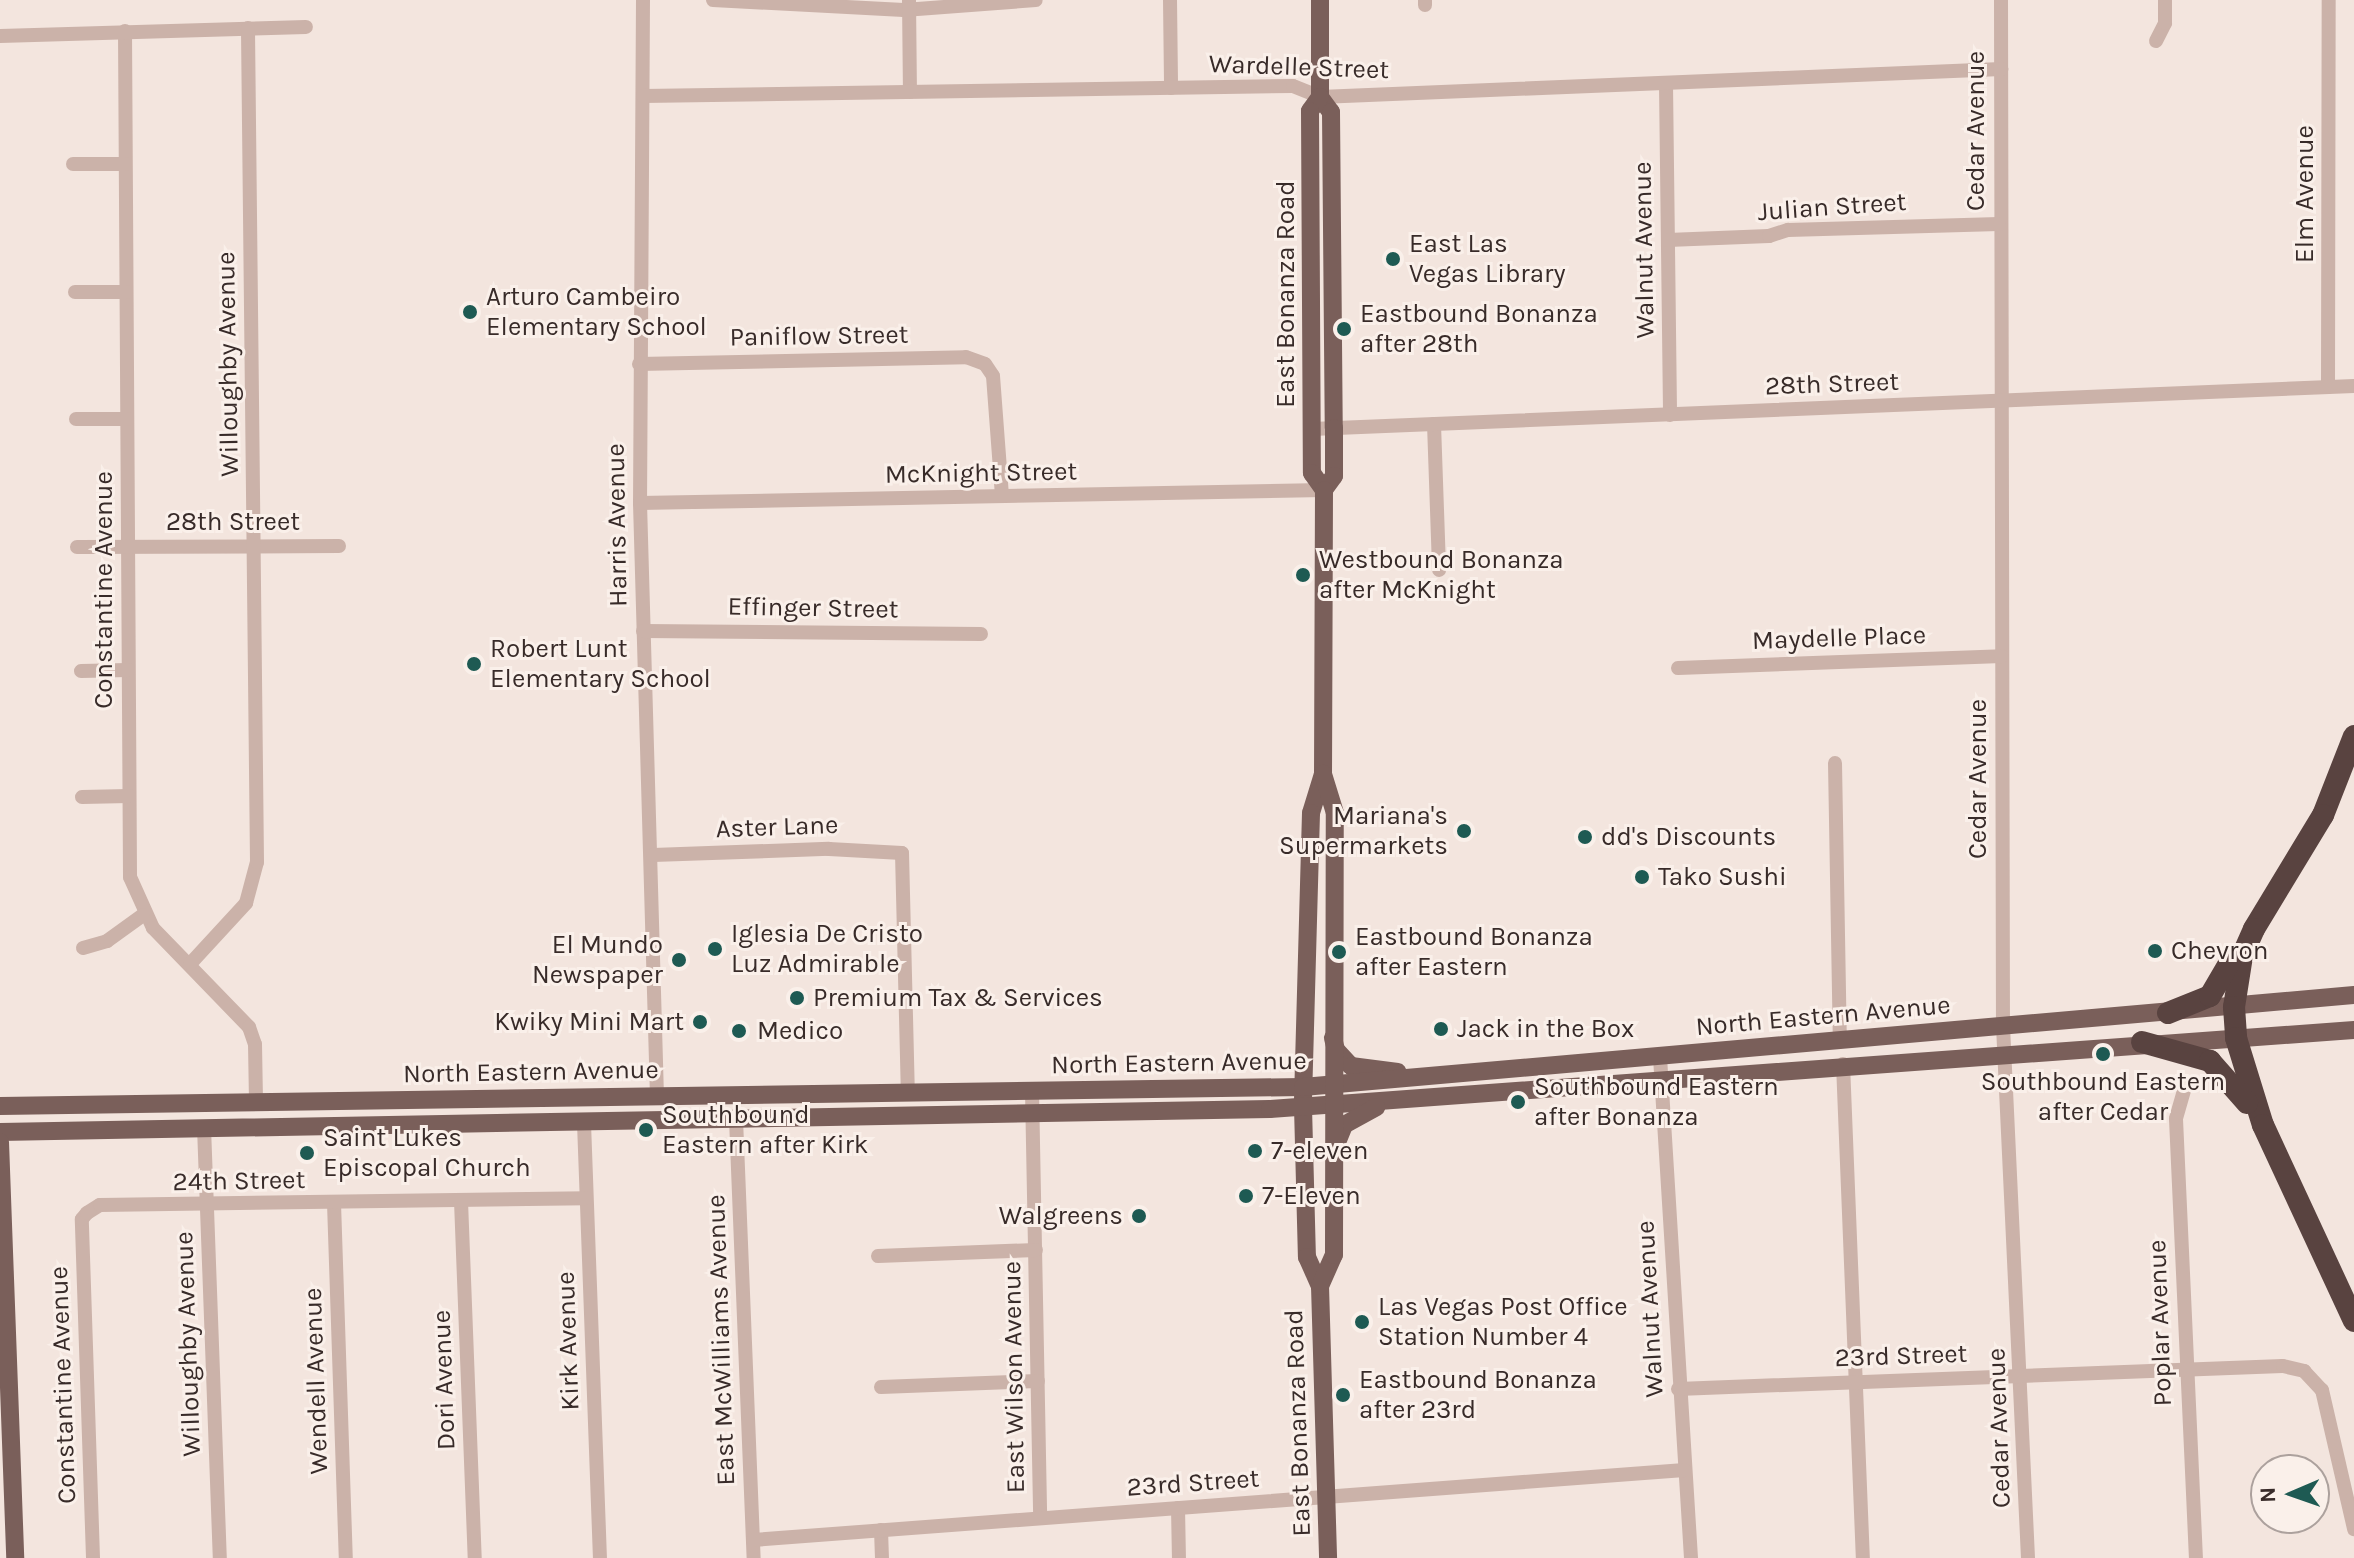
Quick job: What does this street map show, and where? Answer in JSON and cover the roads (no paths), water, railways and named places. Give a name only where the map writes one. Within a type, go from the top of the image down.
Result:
[{"type":"highway","points":[[2354,736],[2323,815],[2261,913],[2242,956],[2234,1007],[2236,1038],[2263,1125],[2354,1321]]},
{"type":"highway","points":[[2168,1013],[2216,990],[2247,922],[2261,913]]},
{"type":"highway","points":[[2142,1042],[2210,1061],[2234,1083],[2263,1125]]},
{"type":"main road","name":"East Bonanza Road","points":[[1320,0],[1320,97],[1310,111],[1312,473],[1324,490]]},
{"type":"main road","name":"East Bonanza Road","points":[[1320,97],[1331,112],[1334,476],[1324,490],[1323,774],[1311,813],[1303,1107],[1307,1257],[1320,1286],[1328,1558]]},
{"type":"main road","name":"East Bonanza Road","points":[[1320,1286],[1334,1255],[1331,1027],[1335,813],[1323,774]]},
{"type":"main road","points":[[1311,813],[1322,866],[1333,879]]},
{"type":"main road","name":"North Eastern Avenue","points":[[0,1106],[1332,1086],[2354,995]]},
{"type":"main road","points":[[1331,1027],[1336,1050],[1351,1066],[1425,1077]]},
{"type":"main road","name":"North Eastern Avenue","points":[[0,1132],[1303,1107],[2004,1052],[2354,1030]]},
{"type":"main road","points":[[1535,1090],[1542,1079],[1586,1074],[1597,1062]]},
{"type":"main road","points":[[736,1119],[742,1110],[839,1094]]},
{"type":"main road","points":[[547,1123],[567,1109],[641,1108],[657,1096]]},
{"type":"main road","points":[[1332,1168],[1344,1125],[1387,1102]]},
{"type":"main road","points":[[180,1128],[200,1118],[238,1117],[256,1103]]},
{"type":"main road","points":[[0,1142],[15,1558]]},
{"type":"street","name":"Harris Avenue","points":[[643,0],[640,503],[653,855],[657,1096]]},
{"type":"street","points":[[713,0],[909,5],[1036,0]]},
{"type":"street","points":[[1170,0],[1171,88]]},
{"type":"street","name":"Cedar Avenue","points":[[2001,0],[1999,224],[2003,1026],[2022,1375],[2028,1558]]},
{"type":"street","points":[[2156,41],[2165,23],[2165,0]]},
{"type":"street","name":"Elm Avenue","points":[[2328,387],[2329,0]]},
{"type":"street","points":[[909,5],[910,92]]},
{"type":"street","points":[[0,36],[306,27]]},
{"type":"street","name":"Willoughby Avenue","points":[[190,964],[246,903],[254,884],[248,28]]},
{"type":"street","name":"Constantine Avenue","points":[[125,31],[130,877],[143,915],[249,1027],[255,1044],[256,1103]]},
{"type":"street","name":"Wardelle Street","points":[[643,96],[1293,86],[1320,97],[2001,69]]},
{"type":"street","name":"Walnut Avenue","points":[[1666,84],[1670,415]]},
{"type":"street","points":[[73,164],[125,164]]},
{"type":"street","name":"Julian Street","points":[[1668,240],[1769,236],[1788,230],[1999,224]]},
{"type":"street","points":[[75,292],[126,292]]},
{"type":"street","name":"Paniflow Street","points":[[639,364],[966,357],[985,364],[993,376],[1002,496]]},
{"type":"street","name":"28th Street","points":[[1312,429],[2354,386]]},
{"type":"street","points":[[76,419],[127,419]]},
{"type":"street","points":[[1434,424],[1439,570]]},
{"type":"street","name":"McKnight Street","points":[[640,503],[1324,490]]},
{"type":"street","name":"28th Street","points":[[77,547],[339,546]]},
{"type":"street","name":"Effinger Street","points":[[643,631],[981,634]]},
{"type":"street","name":"Maydelle Place","points":[[1678,668],[2002,656]]},
{"type":"street","points":[[81,671],[128,670]]},
{"type":"street","points":[[1835,763],[1840,1040]]},
{"type":"street","points":[[82,797],[129,796]]},
{"type":"street","name":"Aster Lane","points":[[653,855],[829,849],[902,853],[908,1094]]},
{"type":"street","points":[[83,948],[107,941],[143,915]]},
{"type":"street","name":"Walnut Avenue","points":[[1660,1057],[1678,1389],[1691,1558]]},
{"type":"street","points":[[1843,1064],[1863,1558]]},
{"type":"street","name":"Poplar Avenue","points":[[2185,1087],[2176,1119],[2196,1558]]},
{"type":"street","name":"East Wilson Avenue","points":[[1032,1091],[1040,1518]]},
{"type":"street","name":"East McWilliams Avenue","points":[[736,1119],[754,1558]]},
{"type":"street","name":"Kirk Avenue","points":[[584,1123],[600,1558]]},
{"type":"street","name":"Willoughby Avenue","points":[[204,1127],[220,1558]]},
{"type":"street","name":"24th Street","points":[[87,1213],[100,1205],[207,1206],[586,1198]]},
{"type":"street","name":"Dori Avenue","points":[[461,1201],[475,1558]]},
{"type":"street","name":"Wendell Avenue","points":[[334,1203],[346,1558]]},
{"type":"street","name":"Constantine Avenue","points":[[87,1213],[82,1219],[93,1558]]},
{"type":"street","points":[[878,1256],[1036,1250]]},
{"type":"street","name":"23rd Street","points":[[1678,1389],[2283,1366],[2313,1379],[2322,1390],[2354,1529]]},
{"type":"street","points":[[881,1387],[1038,1381]]},
{"type":"street","name":"23rd Street","points":[[753,1540],[1684,1470]]},
{"type":"street","points":[[1178,1508],[1179,1558]]},
{"type":"street","points":[[881,1530],[882,1558]]},
{"type":"place","name":"East Las Vegas Library","points":[[1393,259]]},
{"type":"place","name":"Arturo Cambeiro Elementary School","points":[[470,312]]},
{"type":"place","name":"Eastbound Bonanza after 28th","points":[[1344,329]]},
{"type":"place","name":"Westbound Bonanza after McKnight","points":[[1303,575]]},
{"type":"place","name":"Robert Lunt Elementary School","points":[[474,664]]},
{"type":"place","name":"Mariana's Supermarkets","points":[[1464,831]]},
{"type":"place","name":"dd's Discounts","points":[[1585,837]]},
{"type":"place","name":"Tako Sushi","points":[[1642,877]]},
{"type":"place","name":"Iglesia De Cristo Luz Admirable","points":[[715,949]]},
{"type":"place","name":"Chevron","points":[[2155,951]]},
{"type":"place","name":"Eastbound Bonanza after Eastern","points":[[1339,952]]},
{"type":"place","name":"El Mundo Newspaper","points":[[679,960]]},
{"type":"place","name":"Premium Tax & Services","points":[[797,998]]},
{"type":"place","name":"Kwiky Mini Mart","points":[[700,1022]]},
{"type":"place","name":"Jack in the Box","points":[[1441,1029]]},
{"type":"place","name":"Medico","points":[[739,1031]]},
{"type":"place","name":"Southbound Eastern after Cedar","points":[[2103,1054]]},
{"type":"place","name":"Southbound Eastern after Bonanza","points":[[1518,1102]]},
{"type":"place","name":"Southbound Eastern after Kirk","points":[[646,1130]]},
{"type":"place","name":"7-eleven","points":[[1255,1151]]},
{"type":"place","name":"Saint Lukes Episcopal Church","points":[[307,1153]]},
{"type":"place","name":"7-Eleven","points":[[1246,1196]]},
{"type":"place","name":"Walgreens","points":[[1139,1216]]},
{"type":"place","name":"Las Vegas Post Office Station Number 4","points":[[1362,1322]]},
{"type":"place","name":"Eastbound Bonanza after 23rd","points":[[1343,1395]]}]
